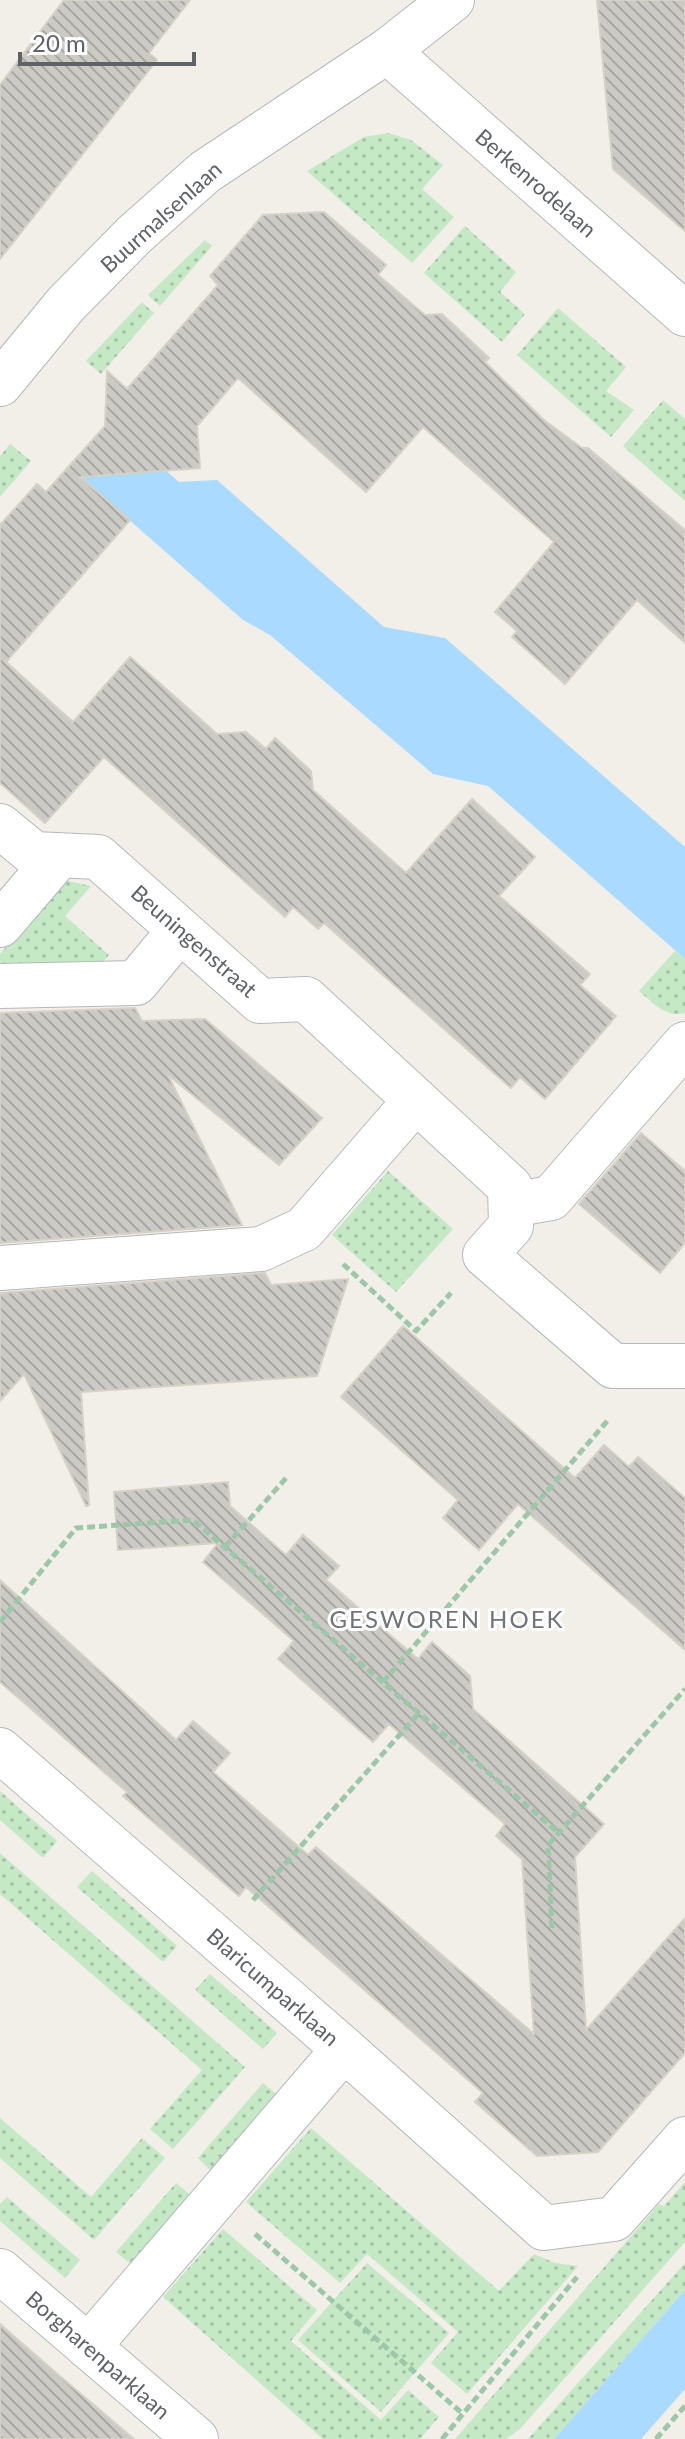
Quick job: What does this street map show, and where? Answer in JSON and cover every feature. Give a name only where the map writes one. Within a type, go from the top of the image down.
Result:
[{"type":"street","name":"Buurmalsenlaan","points":[[0,384],[66,304],[135,234],[205,172],[387,51],[452,0]]},
{"type":"street","name":"Berkenrodelaan","points":[[387,51],[685,314]]},
{"type":"street","name":"Beuningenstraat","points":[[0,826],[34,854],[98,857],[260,1001],[306,999],[510,1187],[511,1205]]},
{"type":"street","points":[[0,925],[59,856]]},
{"type":"street","points":[[0,986],[136,983],[180,930]]},
{"type":"street","points":[[685,1044],[551,1198],[511,1205],[511,1226],[485,1255],[613,1366],[685,1366]]},
{"type":"street","points":[[0,1268],[261,1249],[304,1229],[416,1100]]},
{"type":"street","name":"Blaricumparklaan","points":[[0,1750],[344,2049],[544,2228],[598,2221]]},
{"type":"street","points":[[88,2347],[344,2049]]},
{"type":"street","points":[[598,2221],[614,2219],[685,2139]]},
{"type":"street","name":"Borgharenparklaan","points":[[0,2271],[196,2439]]},
{"type":"path","points":[[304,1229],[416,1331],[485,1255]]},
{"type":"path","points":[[383,1682],[616,1412],[613,1366]]},
{"type":"path","points":[[225,1547],[287,1477]]},
{"type":"path","points":[[0,1622],[76,1528],[193,1520],[559,1833]]},
{"type":"path","points":[[552,1928],[548,1845],[685,1689]]},
{"type":"path","points":[[218,1940],[419,1713]]},
{"type":"path","points":[[215,2199],[463,2414]]},
{"type":"path","points":[[442,2439],[597,2254],[598,2221]]},
{"type":"path","points":[[656,2439],[685,2406]]},
{"type":"green space","points":[[388,133],[411,140],[443,165],[422,189],[454,217],[412,263],[307,171],[364,137]]},
{"type":"green space","points":[[465,226],[516,272],[500,292],[525,314],[502,342],[424,273]]},
{"type":"green space","points":[[205,240],[212,246],[160,306],[148,295]]},
{"type":"green space","points":[[142,302],[154,313],[101,374],[86,361]]},
{"type":"green space","points":[[558,308],[626,367],[606,391],[634,410],[611,437],[517,355]]},
{"type":"green space","points":[[663,400],[685,419],[685,501],[623,446]]},
{"type":"green space","points":[[10,444],[31,461],[0,497],[0,456]]},
{"type":"green space","points":[[63,880],[91,886],[65,916],[109,955],[102,963],[0,964],[0,954]]},
{"type":"green space","points":[[675,951],[685,959],[685,1013],[678,1014],[660,1008],[639,991]]},
{"type":"green space","points":[[388,1171],[453,1229],[396,1292],[332,1235]]},
{"type":"green space","points":[[0,1791],[57,1841],[43,1858],[0,1820]]},
{"type":"green space","points":[[0,1853],[245,2067],[173,2149],[150,2129],[202,2070],[0,1894]]},
{"type":"green space","points":[[92,1871],[177,1946],[163,1962],[77,1887]]},
{"type":"green space","points":[[210,1974],[277,2033],[263,2049],[195,1990]]},
{"type":"green space","points":[[263,2083],[280,2097],[213,2173],[198,2158]]},
{"type":"green space","points":[[0,2118],[91,2197],[142,2138],[165,2158],[94,2240],[0,2158]]},
{"type":"green space","points":[[311,2128],[499,2291],[534,2254],[555,2263],[578,2266],[467,2394],[431,2363],[458,2332],[367,2254],[340,2283],[246,2202]]},
{"type":"green space","points":[[685,2182],[685,2242],[519,2430],[506,2439],[455,2439],[659,2204],[664,2206]]},
{"type":"green space","points":[[176,2183],[193,2197],[133,2266],[116,2252]]},
{"type":"green space","points":[[7,2197],[80,2260],[65,2278],[0,2221],[0,2204]]},
{"type":"green space","points":[[223,2229],[317,2310],[291,2341],[381,2420],[408,2390],[439,2417],[420,2439],[323,2439],[163,2297]]},
{"type":"green space","points":[[367,2263],[449,2333],[381,2412],[298,2340]]},
{"type":"green space","points":[[685,2263],[685,2290],[554,2439],[528,2439]]},
{"type":"water","points":[[109,421],[179,482],[217,480],[384,627],[445,638],[685,847],[685,959],[488,786],[433,774],[270,635],[243,620],[69,467]]},
{"type":"water","points":[[685,2290],[685,2389],[641,2439],[554,2439]]},
{"type":"building","points":[[64,0],[190,0],[149,53],[157,60],[0,259],[0,85]]},
{"type":"building","points":[[597,0],[685,0],[685,231],[613,169]]},
{"type":"building","points":[[324,212],[386,265],[378,275],[425,315],[442,314],[489,358],[485,362],[544,420],[582,448],[588,448],[685,530],[685,643],[637,600],[565,684],[512,637],[517,631],[495,612],[554,542],[423,427],[366,492],[238,378],[197,426],[200,468],[80,477],[130,520],[6,662],[73,722],[130,657],[217,734],[246,732],[266,749],[275,738],[311,771],[313,790],[406,873],[472,799],[535,857],[499,896],[590,974],[580,985],[616,1016],[545,1099],[520,1077],[511,1088],[324,923],[318,929],[293,907],[285,917],[104,757],[45,823],[0,783],[0,525],[37,484],[46,492],[105,426],[107,371],[127,389],[218,285],[210,276],[263,215]]},
{"type":"building","points":[[135,1008],[142,1021],[205,1019],[322,1118],[279,1165],[168,1075],[242,1225],[0,1243],[0,1013]]},
{"type":"building","points":[[641,1133],[685,1171],[685,1243],[660,1273],[579,1204]]},
{"type":"building","points":[[265,1273],[271,1285],[348,1279],[317,1376],[81,1392],[89,1505],[86,1506],[24,1374],[0,1401],[0,1293]]},
{"type":"building","points":[[403,1326],[575,1478],[604,1445],[629,1467],[638,1457],[685,1498],[685,1650],[518,1504],[479,1550],[443,1518],[458,1500],[341,1397]]},
{"type":"building","points":[[228,1482],[230,1506],[286,1555],[303,1535],[339,1566],[326,1580],[418,1659],[432,1642],[470,1676],[473,1709],[604,1824],[575,1857],[586,2030],[685,1918],[685,2053],[598,2152],[537,2156],[475,2102],[483,2093],[246,1887],[239,1896],[123,1796],[127,1792],[0,1682],[0,1580],[176,1740],[193,1721],[230,1753],[213,1772],[308,1855],[316,1847],[534,2034],[522,1859],[496,1836],[505,1824],[389,1724],[373,1742],[278,1659],[294,1641],[203,1562],[218,1543],[118,1550],[114,1492]]},
{"type":"building","points":[[0,2324],[55,2372],[134,2439],[0,2439]]},
{"type":"district","name":"GESWOREN HOEK","points":[[447,1620]]}]
